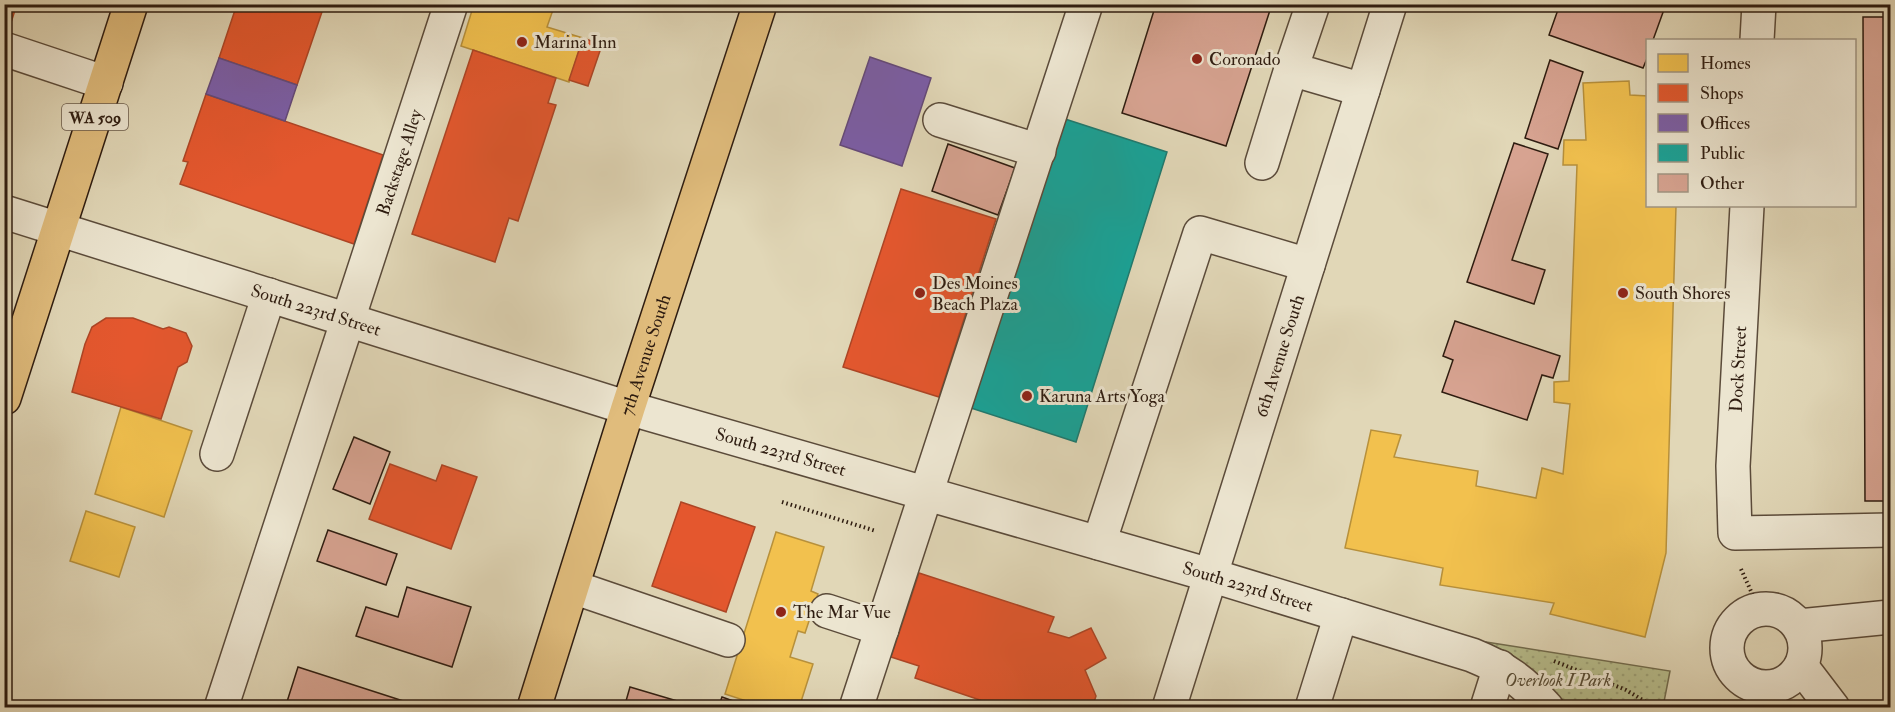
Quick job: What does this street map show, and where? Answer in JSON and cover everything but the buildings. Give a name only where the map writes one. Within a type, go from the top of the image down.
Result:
[{"type":"main road","name":"WA 509","points":[[4,398],[131,4]]},
{"type":"main road","name":"7th Avenue South","points":[[534,708],[628,408],[760,4]]},
{"type":"street","name":"Backstage Alley","points":[[221,708],[451,4]]},
{"type":"street","points":[[856,708],[1086,4]]},
{"type":"street","points":[[1262,163],[1313,4]]},
{"type":"street","name":"6th Avenue South","points":[[1169,708],[1390,4]]},
{"type":"street","points":[[1757,39],[1759,4]]},
{"type":"street","points":[[4,49],[106,83]]},
{"type":"street","points":[[1291,69],[1363,90]]},
{"type":"street","points":[[940,120],[1039,151]]},
{"type":"street","name":"Dock Street","points":[[1747,207],[1732,466],[1735,533],[1890,530]]},
{"type":"street","name":"South 223rd Street","points":[[4,212],[628,408],[1210,574],[1472,655],[1500,667],[1523,683],[1547,707]]},
{"type":"street","points":[[1099,543],[1200,233],[1308,265]]},
{"type":"street","points":[[217,454],[269,295]]},
{"type":"street","points":[[573,587],[728,640]]},
{"type":"street","points":[[1759,609],[1770,609],[1781,612],[1799,626],[1805,646],[1801,666],[1782,684],[1769,687],[1756,685],[1744,680],[1735,671],[1729,659],[1727,646],[1729,634],[1736,622],[1746,614],[1759,609]]},
{"type":"street","points":[[827,611],[882,629]]},
{"type":"street","points":[[1312,708],[1341,615]]},
{"type":"street","points":[[1799,626],[1890,617]]},
{"type":"street","points":[[1801,666],[1833,708]]},
{"type":"street","points":[[1487,708],[1500,667]]},
{"type":"path","points":[[782,502],[910,543]]},
{"type":"green space","name":"Overlook I Park","points":[[1486,642],[1670,671],[1663,707],[1547,707],[1472,655]]},
{"type":"place","name":"Marina Inn","points":[[522,42]]},
{"type":"place","name":"Coronado","points":[[1197,59]]},
{"type":"place","name":"Des Moines Beach Plaza","points":[[920,293]]},
{"type":"place","name":"South Shores","points":[[1623,293]]},
{"type":"place","name":"Karuna Arts Yoga","points":[[1027,396]]},
{"type":"place","name":"The Mar Vue","points":[[781,612]]}]
